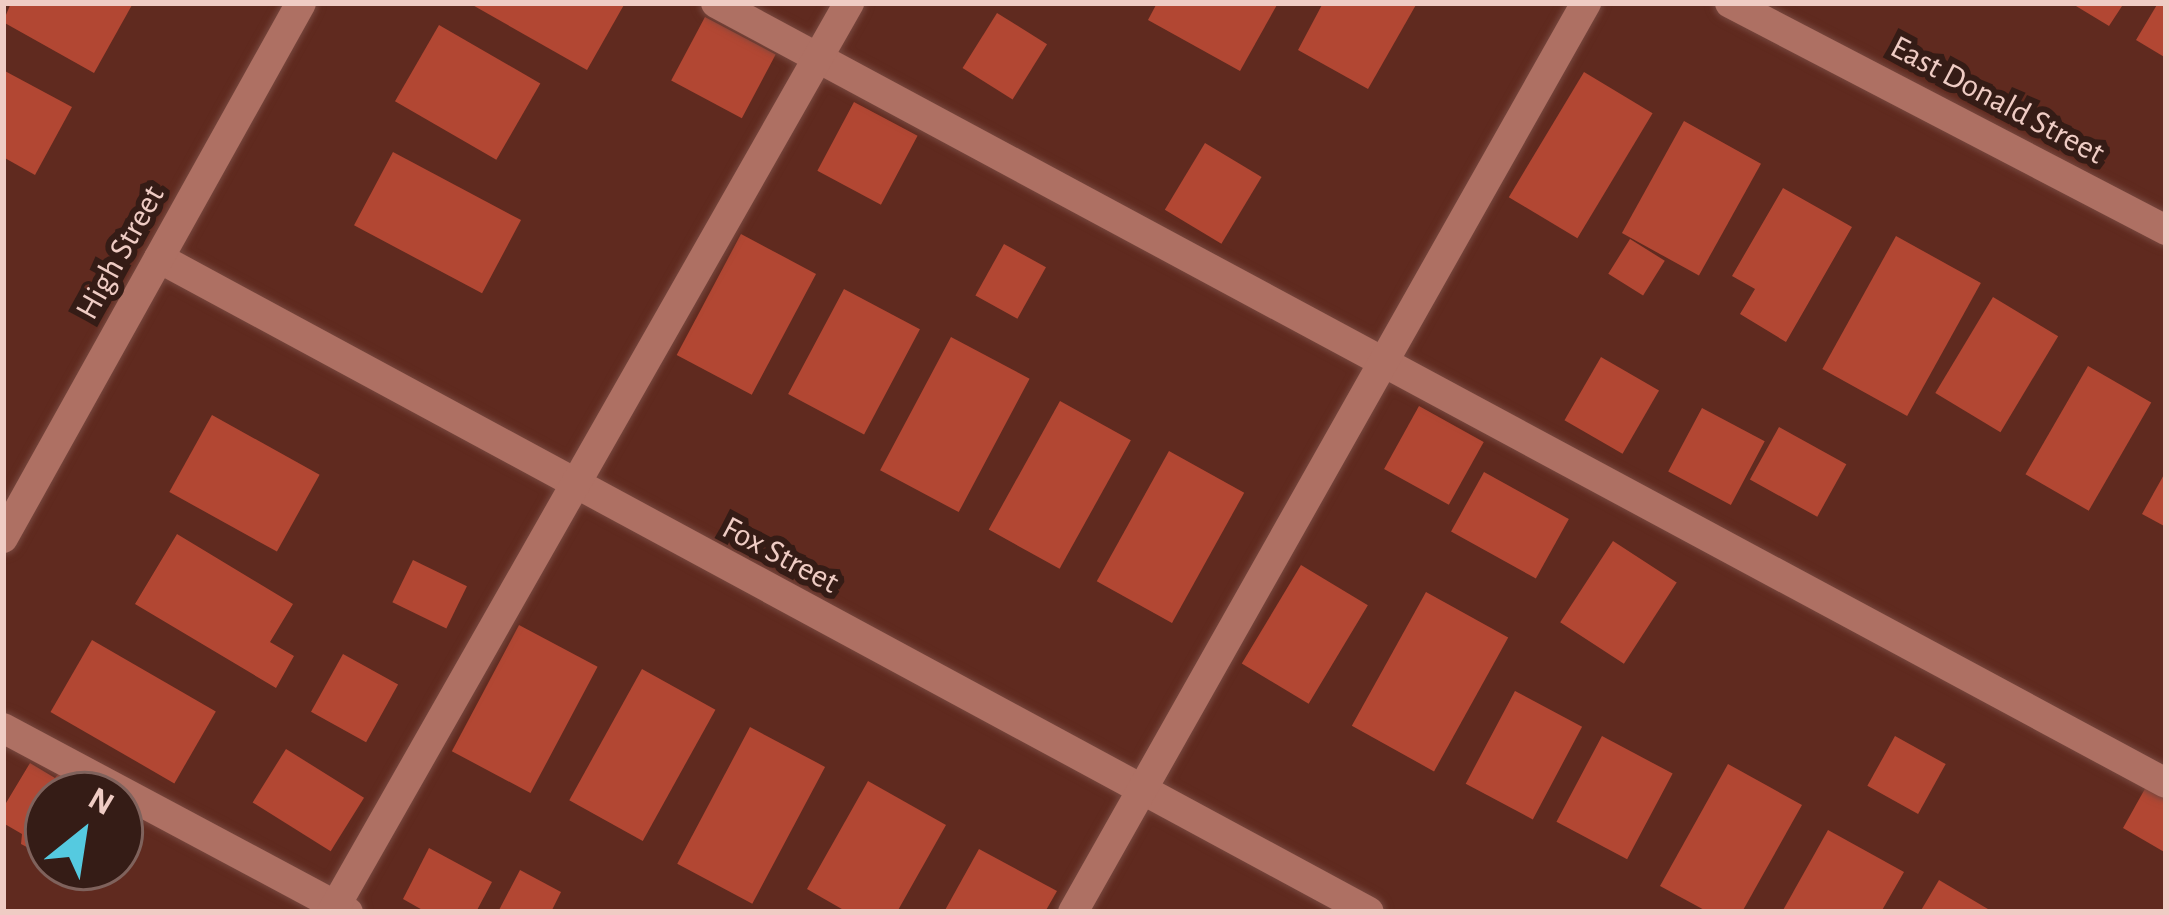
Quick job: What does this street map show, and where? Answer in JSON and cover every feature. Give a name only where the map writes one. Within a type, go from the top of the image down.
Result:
[{"type":"street","name":"High Street","points":[[3,538],[302,3]]},
{"type":"street","points":[[716,3],[2166,783]]},
{"type":"street","points":[[3,728],[339,910],[849,3]]},
{"type":"street","points":[[1073,912],[1586,3]]},
{"type":"street","name":"East Donald Street","points":[[1730,3],[2166,230]]},
{"type":"street","name":"Fox Street","points":[[159,258],[574,487],[1369,912]]},
{"type":"building","points":[[11,3],[132,5],[94,73],[3,22]]},
{"type":"building","points":[[469,3],[625,3],[587,70]]},
{"type":"building","points":[[1157,3],[1278,3],[1240,71],[1148,20]]},
{"type":"building","points":[[1323,3],[1417,3],[1368,89],[1298,50]]},
{"type":"building","points":[[2071,3],[2124,3],[2109,26]]},
{"type":"building","points":[[2158,3],[2166,3],[2166,58],[2136,40]]},
{"type":"building","points":[[997,13],[1047,44],[1013,99],[963,68]]},
{"type":"building","points":[[705,17],[776,55],[742,118],[671,81]]},
{"type":"building","points":[[439,25],[540,83],[496,160],[395,101]]},
{"type":"building","points":[[3,70],[72,107],[35,175],[3,157]]},
{"type":"building","points":[[1584,72],[1653,113],[1577,238],[1509,197]]},
{"type":"building","points":[[854,102],[918,136],[881,205],[817,171]]},
{"type":"building","points":[[1684,121],[1761,164],[1699,276],[1622,233]]},
{"type":"building","points":[[1205,143],[1262,177],[1221,244],[1165,210]]},
{"type":"building","points":[[393,152],[521,220],[482,293],[354,225]]},
{"type":"building","points":[[1783,188],[1852,227],[1786,342],[1740,314],[1755,289],[1732,276]]},
{"type":"building","points":[[741,234],[816,274],[752,395],[677,355]]},
{"type":"building","points":[[1896,236],[1981,283],[1907,416],[1822,369]]},
{"type":"building","points":[[1630,239],[1665,261],[1643,295],[1608,274]]},
{"type":"building","points":[[1004,244],[1046,267],[1017,319],[975,296]]},
{"type":"building","points":[[844,289],[920,329],[864,434],[788,394]]},
{"type":"building","points":[[1993,297],[2058,336],[2000,432],[1935,393]]},
{"type":"building","points":[[951,337],[1030,379],[959,512],[880,470]]},
{"type":"building","points":[[1601,357],[1659,390],[1623,454],[1564,420]]},
{"type":"building","points":[[2088,366],[2151,402],[2089,511],[2026,474]]},
{"type":"building","points":[[1060,401],[1131,440],[1060,569],[989,530]]},
{"type":"building","points":[[1419,406],[1484,442],[1449,505],[1384,469]]},
{"type":"building","points":[[1702,408],[1765,441],[1731,505],[1668,472]]},
{"type":"building","points":[[212,415],[320,475],[277,552],[169,492]]},
{"type":"building","points":[[1779,427],[1846,464],[1817,517],[1750,479]]},
{"type":"building","points":[[1169,451],[1244,493],[1172,623],[1097,581]]},
{"type":"building","points":[[2166,471],[2166,527],[2142,514]]},
{"type":"building","points":[[1484,472],[1569,519],[1536,579],[1451,531]]},
{"type":"building","points":[[177,534],[293,604],[270,642],[294,656],[276,688],[135,604]]},
{"type":"building","points":[[1613,541],[1677,582],[1624,664],[1560,622]]},
{"type":"building","points":[[413,560],[467,586],[446,629],[392,602]]},
{"type":"building","points":[[1301,565],[1368,605],[1309,704],[1242,664]]},
{"type":"building","points":[[1426,592],[1508,638],[1434,771],[1352,726]]},
{"type":"building","points":[[519,625],[598,667],[530,793],[452,751]]},
{"type":"building","points":[[92,640],[216,712],[174,783],[50,712]]},
{"type":"building","points":[[343,654],[398,685],[366,742],[311,712]]},
{"type":"building","points":[[642,669],[715,710],[643,841],[569,800]]},
{"type":"building","points":[[1515,691],[1582,727],[1533,819],[1466,784]]},
{"type":"building","points":[[750,727],[825,767],[752,904],[677,864]]},
{"type":"building","points":[[1602,736],[1673,774],[1627,859],[1556,822]]},
{"type":"building","points":[[1895,736],[1946,764],[1918,814],[1867,786]]},
{"type":"building","points":[[286,749],[364,798],[331,851],[253,802]]},
{"type":"building","points":[[1728,764],[1802,805],[1742,912],[1708,912],[1660,886]]},
{"type":"building","points":[[24,773],[24,846],[22,834],[3,823],[3,808]]},
{"type":"building","points":[[868,781],[946,825],[897,912],[847,912],[807,889]]},
{"type":"building","points":[[2146,787],[2166,799],[2166,853],[2123,828]]},
{"type":"building","points":[[1828,830],[1904,872],[1881,912],[1782,912]]},
{"type":"building","points":[[429,848],[492,882],[476,912],[426,912],[403,899]]},
{"type":"building","points":[[979,849],[1057,891],[1045,912],[944,912]]},
{"type":"building","points":[[520,870],[561,892],[551,912],[498,912]]},
{"type":"building","points":[[1939,880],[1993,912],[1920,912]]}]
